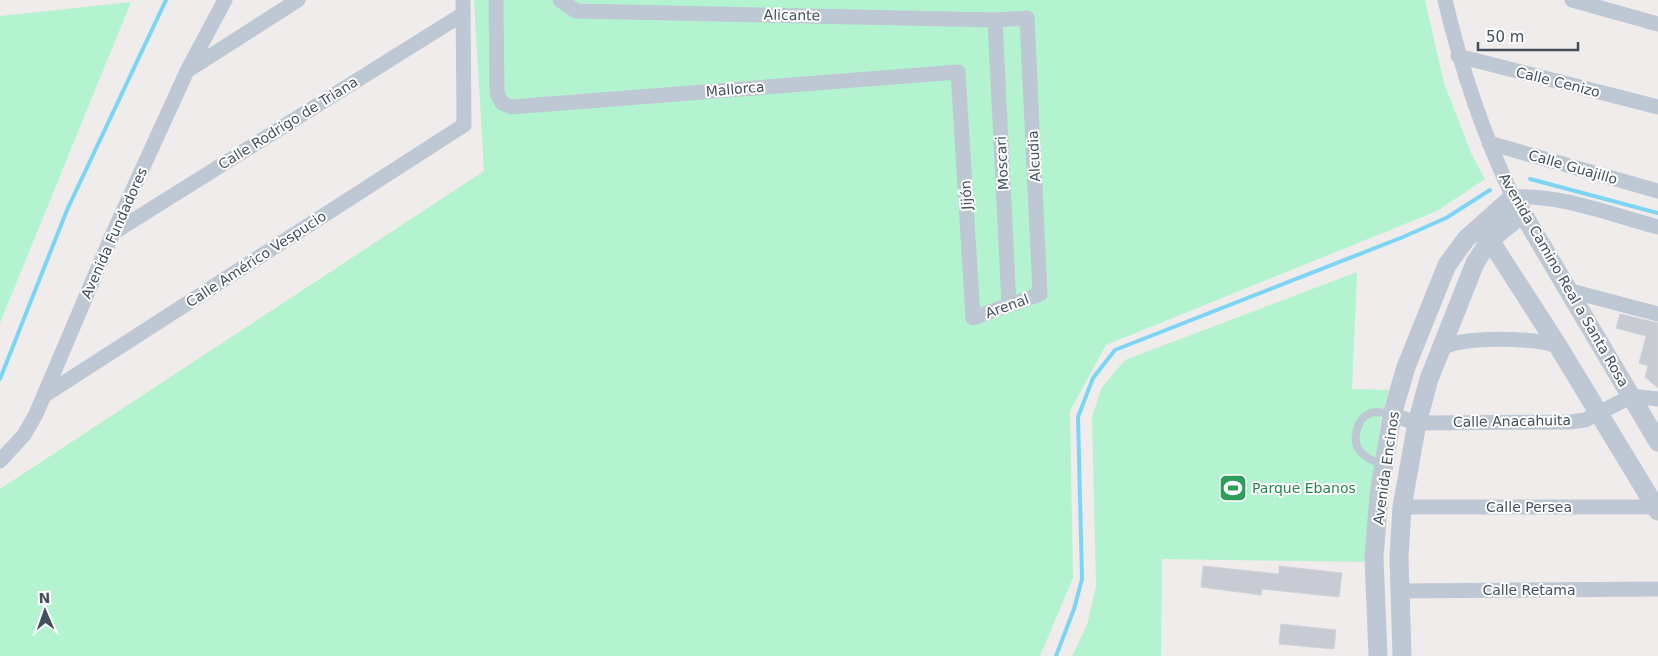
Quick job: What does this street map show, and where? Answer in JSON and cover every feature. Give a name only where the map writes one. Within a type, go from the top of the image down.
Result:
[{"type":"street","name":"Avenida Fundadores","points":[[0,461],[24,436],[45,395],[113,233],[187,71],[225,0]]},
{"type":"street","points":[[187,71],[298,0]]},
{"type":"street","name":"Mallorca","points":[[496,0],[497,93],[502,103],[511,107],[958,72]]},
{"type":"street","name":"Alicante","points":[[560,0],[576,11],[995,20],[1027,18]]},
{"type":"street","name":"Avenida Camino Real a Santa Rosa","points":[[1446,0],[1458,56],[1502,177],[1658,442]]},
{"type":"street","points":[[1572,0],[1658,24]]},
{"type":"street","name":"Calle Américo Vespucio","points":[[45,395],[466,122],[463,7]]},
{"type":"street","name":"Calle Rodrigo de Triana","points":[[113,233],[463,7]]},
{"type":"street","name":"Alcudia","points":[[1027,18],[1040,294]]},
{"type":"street","name":"Moscari","points":[[995,20],[1009,305]]},
{"type":"street","name":"Calle Cenizo","points":[[1458,56],[1658,107]]},
{"type":"street","name":"Jijón","points":[[958,72],[973,318]]},
{"type":"street","name":"Calle Guajillo","points":[[1489,143],[1658,191]]},
{"type":"street","points":[[1518,205],[1532,196],[1658,227]]},
{"type":"street","name":"Avenida Encinos","points":[[1378,656],[1374,557],[1383,465],[1392,415],[1406,367],[1447,265],[1466,238],[1485,233],[1518,205]]},
{"type":"street","points":[[1485,233],[1558,346],[1657,509]]},
{"type":"street","name":"Avenida Encinos","points":[[1402,656],[1400,590],[1402,507],[1417,422],[1429,379],[1485,233]]},
{"type":"street","points":[[1567,290],[1658,314]]},
{"type":"street","name":"Arenal","points":[[973,318],[1040,294]]},
{"type":"street","points":[[1441,348],[1464,342],[1503,340],[1536,340],[1558,346]]},
{"type":"street","points":[[1632,396],[1658,399]]},
{"type":"street","name":"Calle Anacahuita","points":[[1392,415],[1417,422],[1571,422],[1585,420],[1632,396]]},
{"type":"street","name":"Calle Persea","points":[[1402,507],[1657,509]]},
{"type":"street","name":"Calle Retama","points":[[1400,590],[1658,589]]},
{"type":"lane","points":[[1383,465],[1368,458],[1359,451],[1355,442],[1357,429],[1361,420],[1369,413],[1380,412],[1392,415]]},
{"type":"green space","points":[[474,0],[1425,0],[1444,83],[1471,153],[1485,179],[1437,211],[1106,345],[1070,411],[1073,578],[1040,656],[0,656],[0,489],[484,171]]},
{"type":"green space","points":[[131,2],[0,323],[0,16]]},
{"type":"green space","name":"Parque Ebanos","points":[[1357,272],[1352,389],[1389,390],[1381,416],[1364,562],[1162,559],[1161,656],[1072,656],[1087,625],[1096,586],[1092,417],[1102,387],[1125,360]]},
{"type":"building","points":[[1620,314],[1658,323],[1658,388],[1645,377],[1648,366],[1639,363],[1646,336],[1616,328]]},
{"type":"building","points":[[1203,566],[1279,574],[1279,566],[1342,573],[1339,597],[1262,589],[1261,595],[1201,587]]},
{"type":"building","points":[[1281,624],[1336,630],[1334,649],[1279,644]]},
{"type":"waterway","points":[[0,379],[67,210],[166,0]]},
{"type":"waterway","points":[[1530,179],[1658,213]]},
{"type":"waterway","points":[[1056,656],[1074,609],[1082,579],[1078,417],[1093,378],[1115,350],[1403,237],[1446,218],[1490,190]]},
{"type":"place","name":"Parque Ebanos","points":[[1233,488]]}]
